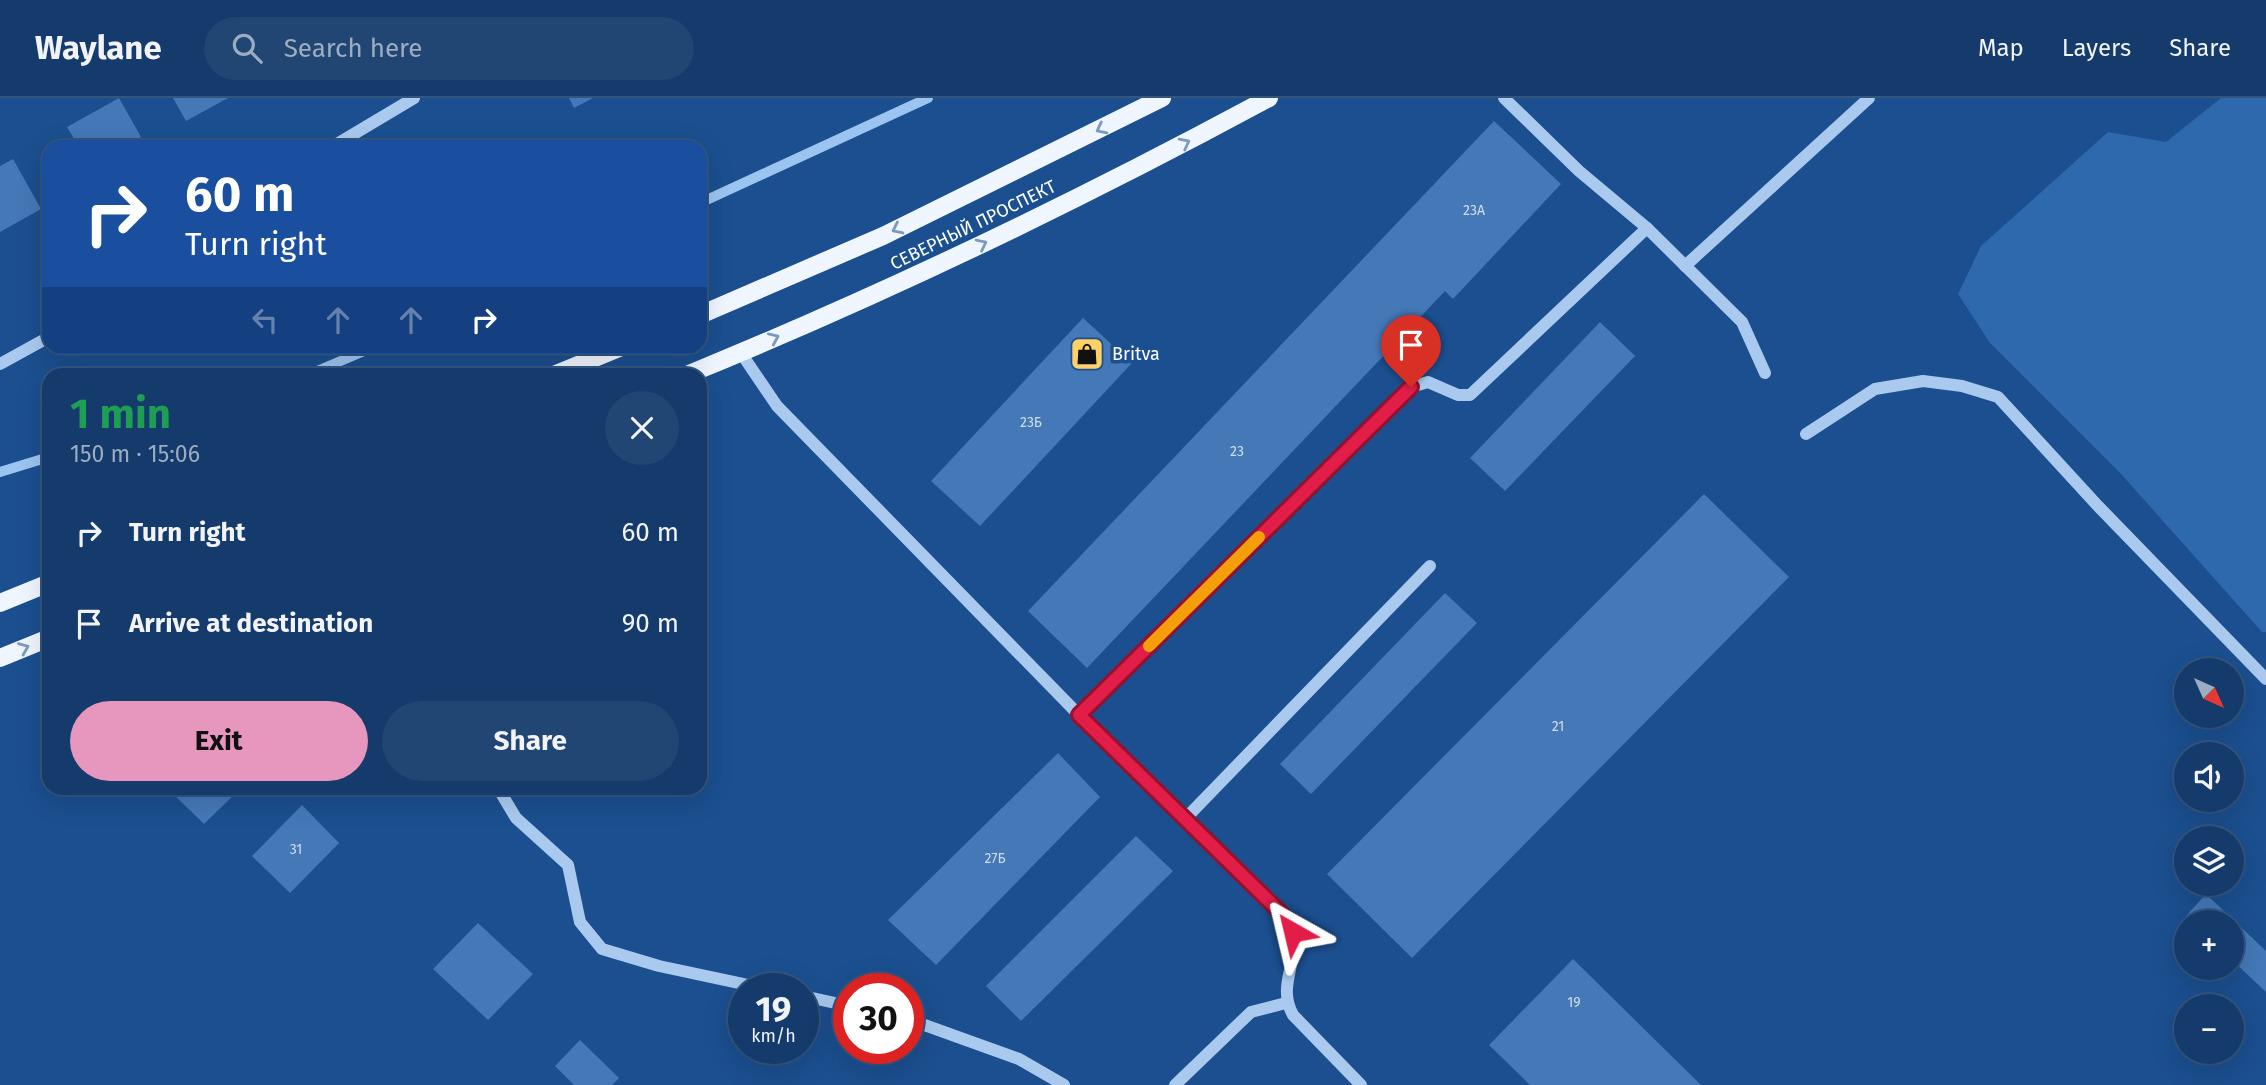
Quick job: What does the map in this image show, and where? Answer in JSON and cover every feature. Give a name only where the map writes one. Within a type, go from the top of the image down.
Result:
[{"type":"main road","name":"СЕВЕРНЫЙ ПРОСПЕКТ","points":[[707,312],[883,236],[1162,98]]},
{"type":"main road","name":"СЕВЕРНЫЙ ПРОСПЕКТ","points":[[704,368],[904,282],[1037,218],[1269,98]]},
{"type":"main road","points":[[571,368],[605,354]]},
{"type":"main road","points":[[0,603],[42,586]]},
{"type":"main road","points":[[0,659],[42,641]]},
{"type":"street","points":[[344,140],[414,98]]},
{"type":"street","points":[[1504,98],[1579,171],[1647,228],[1742,322],[1765,373]]},
{"type":"street","points":[[1685,266],[1870,98]]},
{"type":"street","points":[[1079,715],[1411,387],[1428,382],[1458,396],[1470,395],[1647,228]]},
{"type":"street","points":[[0,364],[42,341]]},
{"type":"street","points":[[741,353],[777,406],[1079,715],[1283,915],[1293,932],[1294,950],[1286,1003],[1293,1015],[1362,1085]]},
{"type":"street","points":[[1805,434],[1875,389],[1923,381],[1962,386],[1998,397],[2098,506],[2266,678]]},
{"type":"street","points":[[1185,819],[1430,566]]},
{"type":"street","points":[[502,795],[516,818],[568,865],[580,922],[602,949],[659,967],[728,981]]},
{"type":"street","points":[[1175,1085],[1251,1012],[1286,1003]]},
{"type":"street","points":[[924,1025],[1019,1059],[1064,1085]]},
{"type":"shaded area","points":[[2221,98],[2266,98],[2266,632],[2262,632],[2121,474],[1990,343],[1958,294],[1981,246],[2108,132],[2166,142]]},
{"type":"building","points":[[119,98],[141,137],[136,140],[75,140],[67,127]]},
{"type":"building","points":[[173,98],[228,98],[186,121]]},
{"type":"building","points":[[569,98],[593,98],[574,108]]},
{"type":"building","points":[[1494,121],[1561,184],[1453,299],[1445,291],[1087,668],[1028,611]]},
{"type":"building","points":[[13,159],[41,209],[0,232],[0,166]]},
{"type":"building","points":[[1083,318],[1132,363],[980,526],[931,481]]},
{"type":"building","points":[[1600,322],[1635,356],[1505,491],[1470,458]]},
{"type":"building","points":[[1704,494],[1789,577],[1412,958],[1327,874]]},
{"type":"building","points":[[1445,593],[1477,623],[1311,794],[1280,764]]},
{"type":"building","points":[[1058,753],[1100,797],[936,965],[888,920]]},
{"type":"building","points":[[174,795],[234,795],[204,824]]},
{"type":"building","points":[[302,805],[339,843],[290,893],[252,856]]},
{"type":"building","points":[[1136,836],[1173,871],[1021,1021],[986,986]]},
{"type":"building","points":[[2204,896],[2208,896],[2223,910],[2191,910]]},
{"type":"building","points":[[478,923],[533,974],[488,1020],[433,969]]},
{"type":"building","points":[[2244,930],[2266,951],[2266,992],[2244,971]]},
{"type":"building","points":[[1573,959],[1701,1085],[1530,1085],[1489,1045]]},
{"type":"building","points":[[580,1040],[619,1078],[612,1085],[574,1085],[555,1066]]},
{"type":"waterway","points":[[707,200],[928,98]]},
{"type":"waterway","points":[[324,368],[357,354]]},
{"type":"waterway","points":[[0,472],[42,459]]},
{"type":"slow traffic","points":[[1149,646],[1259,537]]},
{"type":"place","name":"Britva","points":[[1087,354]]},
{"type":"route","points":[[1293,932],[1283,915],[1079,715],[1411,387]]}]
